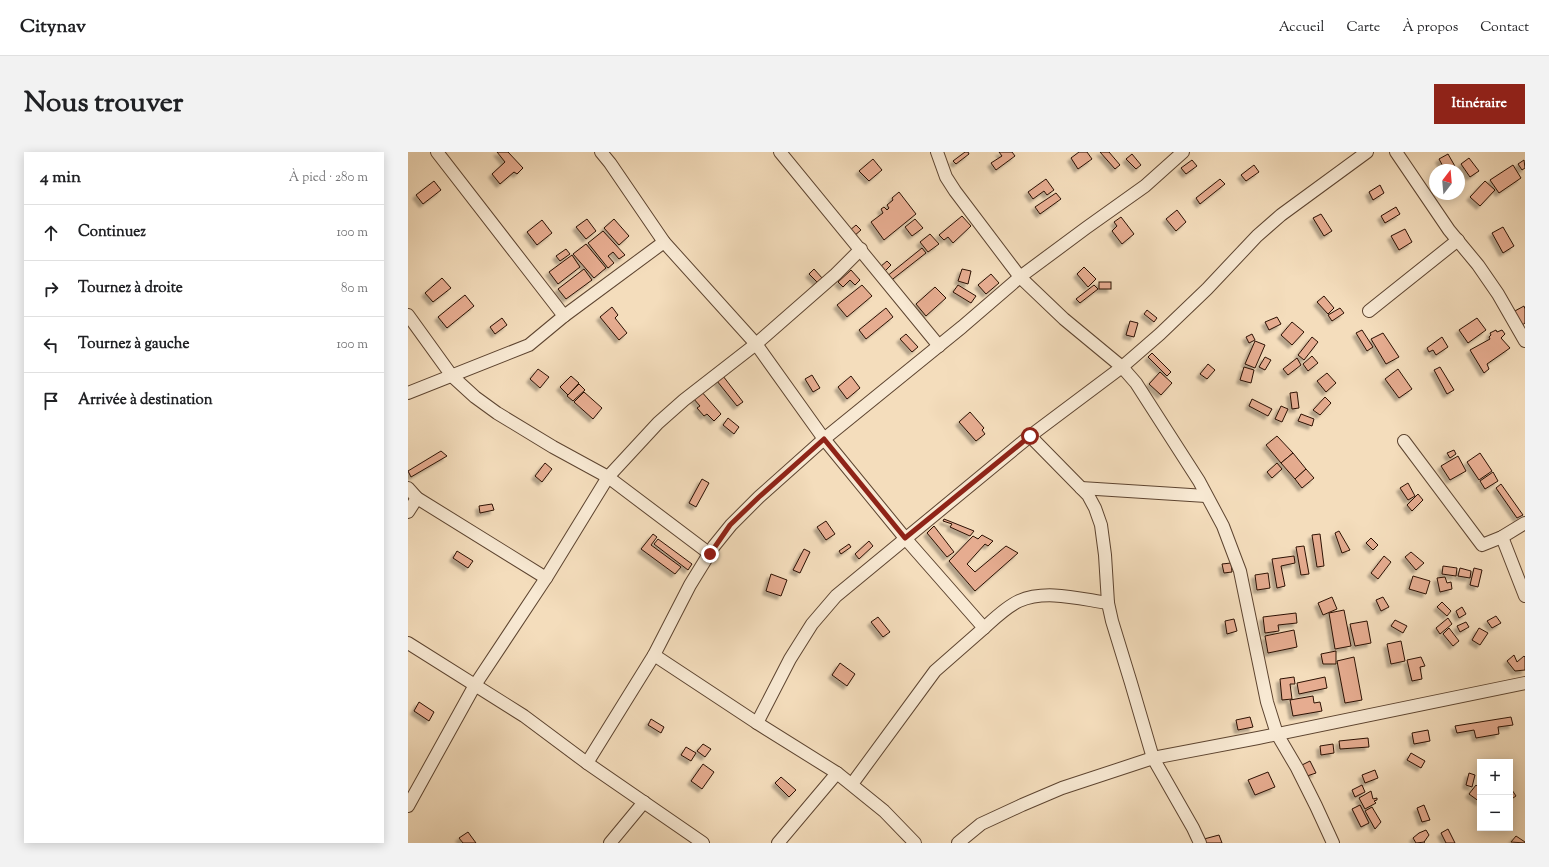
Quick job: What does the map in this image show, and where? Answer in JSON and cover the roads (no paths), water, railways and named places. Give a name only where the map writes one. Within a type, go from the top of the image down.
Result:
[{"type":"street","points":[[437,152],[564,316]]},
{"type":"street","points":[[601,152],[664,242],[756,344],[824,439],[905,538],[984,628]]},
{"type":"street","points":[[780,152],[939,346]]},
{"type":"street","points":[[587,762],[654,655],[690,585],[730,525],[824,439],[939,346],[1020,277],[1145,186],[1183,152]]},
{"type":"street","points":[[757,723],[790,659],[812,624],[836,596],[1030,436],[1122,367],[1166,329],[1207,289],[1257,236],[1281,215],[1367,152]]},
{"type":"street","points":[[1396,152],[1449,230],[1478,264],[1525,341]]},
{"type":"street","points":[[941,154],[946,177],[1020,277],[1064,319],[1122,367],[1136,383],[1199,481],[1223,526],[1240,572],[1267,702],[1277,734],[1297,768],[1333,843]]},
{"type":"street","points":[[1369,311],[1458,240]]},
{"type":"street","points":[[408,393],[529,345],[564,316],[664,242]]},
{"type":"street","points":[[408,806],[475,685],[546,578],[608,477],[658,423],[684,400],[756,344],[836,274],[861,249]]},
{"type":"street","points":[[408,315],[452,376],[475,397],[497,413],[553,447],[608,477],[710,554]]},
{"type":"street","points":[[1030,436],[1088,495],[1096,508],[1102,525],[1108,604],[1153,758],[1200,843]]},
{"type":"street","points":[[1404,441],[1482,545],[1502,537],[1525,523]]},
{"type":"street","points":[[408,488],[417,498],[546,578]]},
{"type":"street","points":[[1081,488],[1206,496]]},
{"type":"street","points":[[408,512],[417,498]]},
{"type":"street","points":[[1502,537],[1525,596]]},
{"type":"street","points":[[852,784],[935,671],[1002,612],[1018,601],[1035,596],[1059,595],[1108,604]]},
{"type":"street","points":[[408,643],[524,716],[703,843]]},
{"type":"street","points":[[654,655],[757,723],[837,773],[884,811],[915,843]]},
{"type":"street","points":[[958,843],[981,824],[1022,805],[1062,788],[1153,758],[1525,683]]},
{"type":"street","points":[[778,843],[837,773]]},
{"type":"street","points":[[610,843],[644,802]]}]
